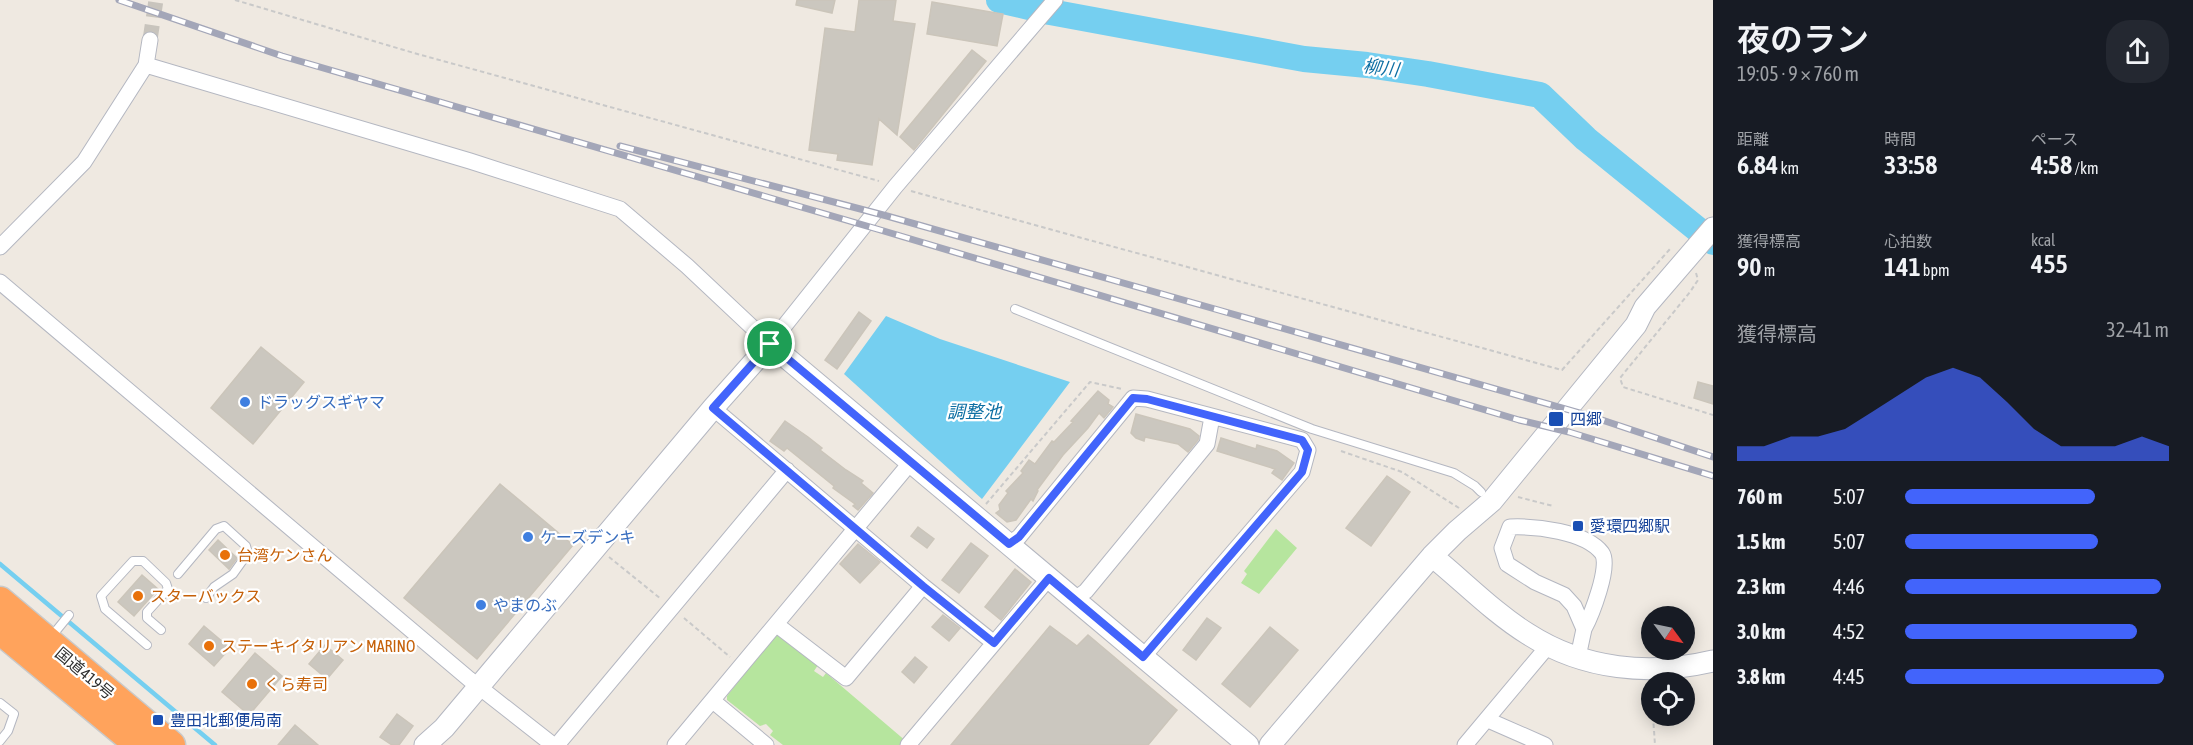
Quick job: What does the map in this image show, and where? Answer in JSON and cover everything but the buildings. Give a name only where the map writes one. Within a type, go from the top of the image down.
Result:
[{"type":"highway","name":"国道419号","points":[[0,600],[171,745]]},
{"type":"highway","name":"国道419号","points":[[0,630],[139,745]]},
{"type":"street","points":[[425,745],[444,728],[713,408],[770,344],[895,187],[1055,0]]},
{"type":"street","points":[[0,247],[84,162],[146,65],[150,40]]},
{"type":"street","points":[[146,65],[621,209],[687,266],[770,344],[1248,745]]},
{"type":"street","points":[[1270,745],[1432,556],[1492,501],[1636,325],[1646,307],[1713,228]]},
{"type":"street","points":[[0,282],[479,687],[555,745],[787,471]]},
{"type":"street","points":[[1457,531],[1468,506],[1629,317],[1646,307]]},
{"type":"street","points":[[1009,544],[1019,537],[1133,398],[1147,399],[1302,440],[1308,450],[1302,472],[1143,657]]},
{"type":"street","points":[[713,408],[923,586],[994,643]]},
{"type":"street","points":[[1075,599],[1086,591],[1207,444],[1212,417]]},
{"type":"street","points":[[675,745],[911,462]]},
{"type":"street","points":[[1578,657],[1584,629],[1594,611],[1602,581],[1604,560],[1602,554],[1586,540],[1539,526],[1510,527],[1502,548],[1507,564],[1535,582],[1564,595],[1574,606],[1584,629]]},
{"type":"street","points":[[1432,556],[1509,620],[1548,646],[1601,664],[1633,670],[1666,669],[1713,661]]},
{"type":"street","points":[[908,745],[1049,578]]},
{"type":"street","points":[[777,625],[846,678],[923,586]]},
{"type":"street","points":[[1465,745],[1548,646]]},
{"type":"street","points":[[713,701],[766,745]]},
{"type":"street","points":[[1488,720],[1545,745]]},
{"type":"lane","points":[[1015,309],[1312,429],[1454,473],[1482,492]]},
{"type":"lane","points":[[178,574],[216,530],[224,526],[246,546],[248,553],[233,574],[214,587],[206,598]]},
{"type":"lane","points":[[147,645],[105,609],[101,596],[133,561],[143,561],[166,583],[168,589],[147,612],[147,618],[161,630]]},
{"type":"lane","points":[[47,640],[69,615]]},
{"type":"lane","points":[[0,703],[14,714],[9,731],[0,741]]},
{"type":"path","points":[[236,0],[414,54],[1562,370],[1670,249],[1695,269],[1698,280],[1620,378],[1623,387],[1713,415]]},
{"type":"path","points":[[983,507],[1090,382],[1133,392],[1133,398]]},
{"type":"path","points":[[1308,450],[1323,445],[1402,472],[1459,507]]},
{"type":"path","points":[[1513,495],[1553,506]]},
{"type":"path","points":[[1654,726],[1655,745]]},
{"type":"green space","points":[[1276,529],[1297,548],[1259,594],[1241,583],[1247,574],[1244,571]]},
{"type":"green space","points":[[783,635],[818,665],[814,671],[823,677],[826,673],[907,742],[904,745],[783,745],[770,735],[773,731],[766,724],[760,726],[727,700],[727,696],[774,636]]},
{"type":"water","name":"調整池","points":[[886,316],[940,339],[1070,382],[982,499],[844,374]]},
{"type":"waterway","name":"柳川","points":[[999,0],[1050,12],[1304,59],[1428,74],[1540,95],[1586,139],[1713,242]]},
{"type":"waterway","points":[[0,564],[215,745]]},
{"type":"tunnel","points":[[150,40],[156,0]]},
{"type":"railway","points":[[119,0],[282,56],[1713,476]]},
{"type":"railway","points":[[620,146],[887,216],[1222,311],[1587,415],[1713,457]]},
{"type":"place","name":"ドラッグスギヤマ","points":[[245,402]]},
{"type":"place","name":"四郷","points":[[1556,419]]},
{"type":"place","name":"愛環四郷駅","points":[[1578,526]]},
{"type":"place","name":"ケーズデンキ","points":[[528,537]]},
{"type":"place","name":"台湾ケンさん","points":[[225,555]]},
{"type":"place","name":"スターバックス","points":[[138,596]]},
{"type":"place","name":"やまのぶ","points":[[481,605]]},
{"type":"place","name":"ステーキイタリアン MARINO","points":[[209,646]]},
{"type":"place","name":"くら寿司","points":[[252,684]]},
{"type":"place","name":"豊田北郵便局南","points":[[158,720]]},
{"type":"route","points":[[770,344],[1009,544],[1019,537],[1133,398],[1147,399],[1302,440],[1308,450],[1302,472],[1143,657],[1049,578],[994,643],[923,586],[713,408],[770,344]]}]
